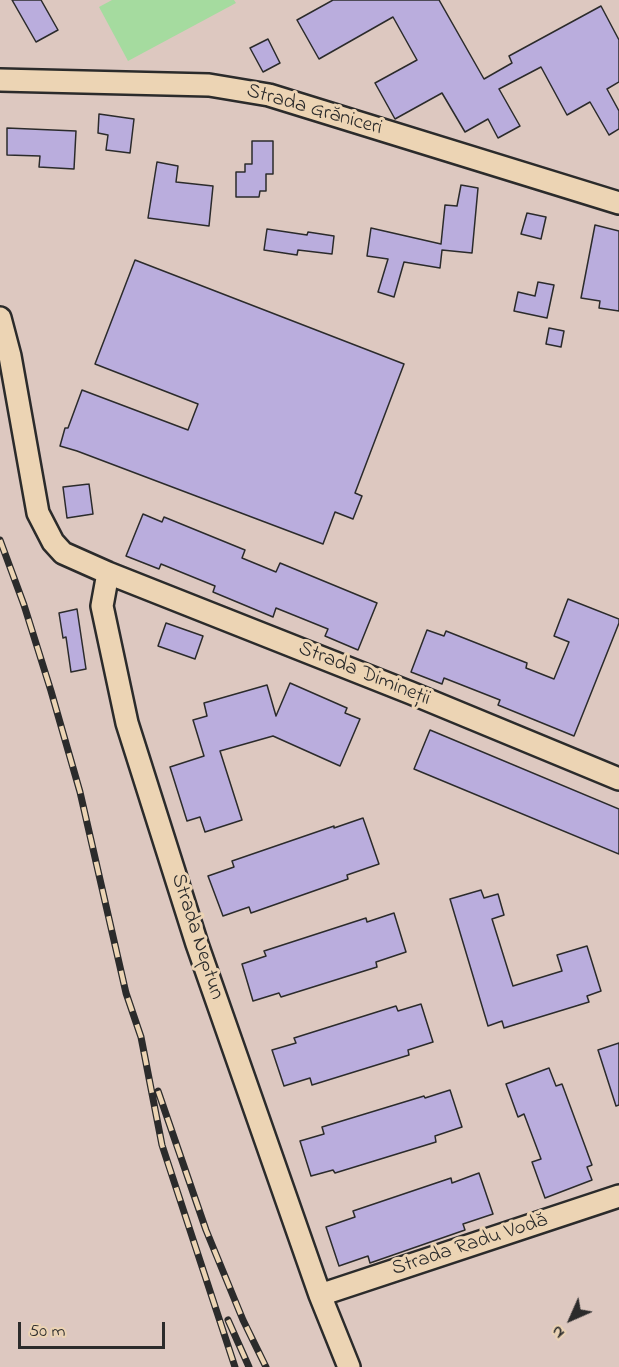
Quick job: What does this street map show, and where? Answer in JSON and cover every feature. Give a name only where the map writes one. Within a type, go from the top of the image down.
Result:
[{"type":"street","name":"Strada Grăniceri","points":[[0,80],[209,85],[269,95],[619,202]]},
{"type":"street","points":[[0,318],[10,356],[38,513],[53,542],[63,553],[108,573]]},
{"type":"street","name":"Strada Dimineții","points":[[108,573],[411,693],[619,779]]},
{"type":"street","name":"Strada Neptun","points":[[108,573],[102,606],[128,723],[198,944],[320,1295],[349,1367]]},
{"type":"street","name":"Strada Radu Vodă","points":[[320,1295],[619,1196]]},
{"type":"green space","points":[[112,0],[234,0],[236,3],[128,61],[99,7]]},
{"type":"building","points":[[12,0],[41,0],[58,30],[36,42]]},
{"type":"building","points":[[333,0],[439,0],[484,79],[512,63],[509,56],[601,6],[619,40],[619,82],[607,89],[619,111],[619,129],[609,135],[590,102],[567,115],[541,67],[499,89],[520,126],[498,138],[488,119],[465,132],[442,93],[395,119],[375,83],[417,60],[393,17],[319,59],[297,20]]},
{"type":"building","points":[[268,39],[280,63],[263,72],[250,48]]},
{"type":"building","points":[[99,114],[134,119],[130,153],[106,150],[108,135],[98,133]]},
{"type":"building","points":[[7,128],[76,131],[74,169],[39,167],[40,156],[7,155]]},
{"type":"building","points":[[252,141],[273,141],[273,174],[266,174],[266,191],[260,191],[259,197],[236,197],[236,172],[245,172],[245,164],[252,164]]},
{"type":"building","points":[[157,162],[178,166],[176,182],[213,186],[209,226],[148,218]]},
{"type":"building","points":[[461,185],[478,188],[472,253],[442,250],[440,268],[404,262],[394,297],[378,292],[388,259],[367,256],[371,228],[441,244],[445,205],[457,206]]},
{"type":"building","points":[[527,213],[546,217],[541,239],[521,234]]},
{"type":"building","points":[[595,225],[619,231],[619,311],[599,308],[600,301],[581,298]]},
{"type":"building","points":[[267,229],[307,235],[308,232],[334,236],[332,254],[298,250],[297,255],[264,250]]},
{"type":"building","points":[[135,260],[404,364],[355,493],[362,496],[353,519],[335,512],[323,544],[60,446],[65,428],[68,428],[82,390],[188,430],[198,404],[95,364]]},
{"type":"building","points":[[538,282],[554,285],[547,318],[514,311],[518,292],[535,296]]},
{"type":"building","points":[[549,328],[564,331],[561,347],[546,344]]},
{"type":"building","points":[[89,484],[93,514],[67,518],[63,487]]},
{"type":"building","points":[[143,514],[162,522],[164,517],[245,550],[242,558],[276,572],[280,563],[377,603],[358,650],[325,636],[328,629],[276,608],[273,617],[213,592],[215,586],[161,564],[159,569],[126,556]]},
{"type":"building","points":[[568,599],[619,619],[574,736],[498,705],[500,700],[444,678],[442,684],[411,672],[427,630],[444,636],[446,631],[527,663],[526,668],[554,679],[569,642],[554,636]]},
{"type":"building","points":[[77,609],[86,669],[71,672],[66,637],[63,638],[59,613]]},
{"type":"building","points":[[166,623],[203,636],[195,659],[158,646]]},
{"type":"building","points":[[290,683],[347,708],[345,713],[360,719],[340,766],[273,736],[220,751],[242,820],[205,832],[200,817],[187,821],[170,767],[204,756],[193,720],[207,716],[204,703],[267,685],[276,716]]},
{"type":"building","points":[[430,730],[619,809],[619,854],[414,769]]},
{"type":"building","points":[[363,818],[379,864],[347,875],[348,879],[251,913],[249,907],[223,916],[208,876],[234,867],[232,861]]},
{"type":"building","points":[[481,890],[484,898],[498,894],[504,915],[492,919],[513,986],[562,971],[557,955],[587,946],[601,991],[587,996],[589,1002],[504,1028],[502,1021],[488,1026],[450,899]]},
{"type":"building","points":[[394,913],[406,952],[376,962],[377,967],[281,997],[279,993],[253,1001],[242,964],[266,956],[264,951],[366,918],[367,922]]},
{"type":"building","points":[[421,1004],[433,1042],[408,1050],[409,1055],[312,1085],[310,1078],[284,1086],[272,1050],[296,1043],[294,1038],[396,1006],[398,1011]]},
{"type":"building","points":[[619,1043],[619,1105],[616,1106],[598,1050]]},
{"type":"building","points":[[549,1068],[556,1086],[562,1084],[592,1165],[587,1167],[592,1180],[545,1198],[532,1162],[541,1159],[524,1114],[518,1117],[506,1084]]},
{"type":"building","points":[[450,1090],[462,1127],[435,1136],[436,1142],[335,1173],[333,1170],[311,1176],[300,1141],[324,1134],[322,1127]]},
{"type":"building","points":[[479,1173],[493,1214],[463,1224],[465,1230],[370,1263],[368,1256],[339,1266],[326,1227],[355,1217],[353,1211],[451,1178],[452,1183]]},
{"type":"railway","points":[[0,540],[24,605],[80,792],[126,993],[141,1037],[162,1145],[235,1367]]},
{"type":"railway","points":[[158,1091],[206,1230],[243,1320],[266,1367]]},
{"type":"railway","points":[[228,1320],[249,1367]]}]
